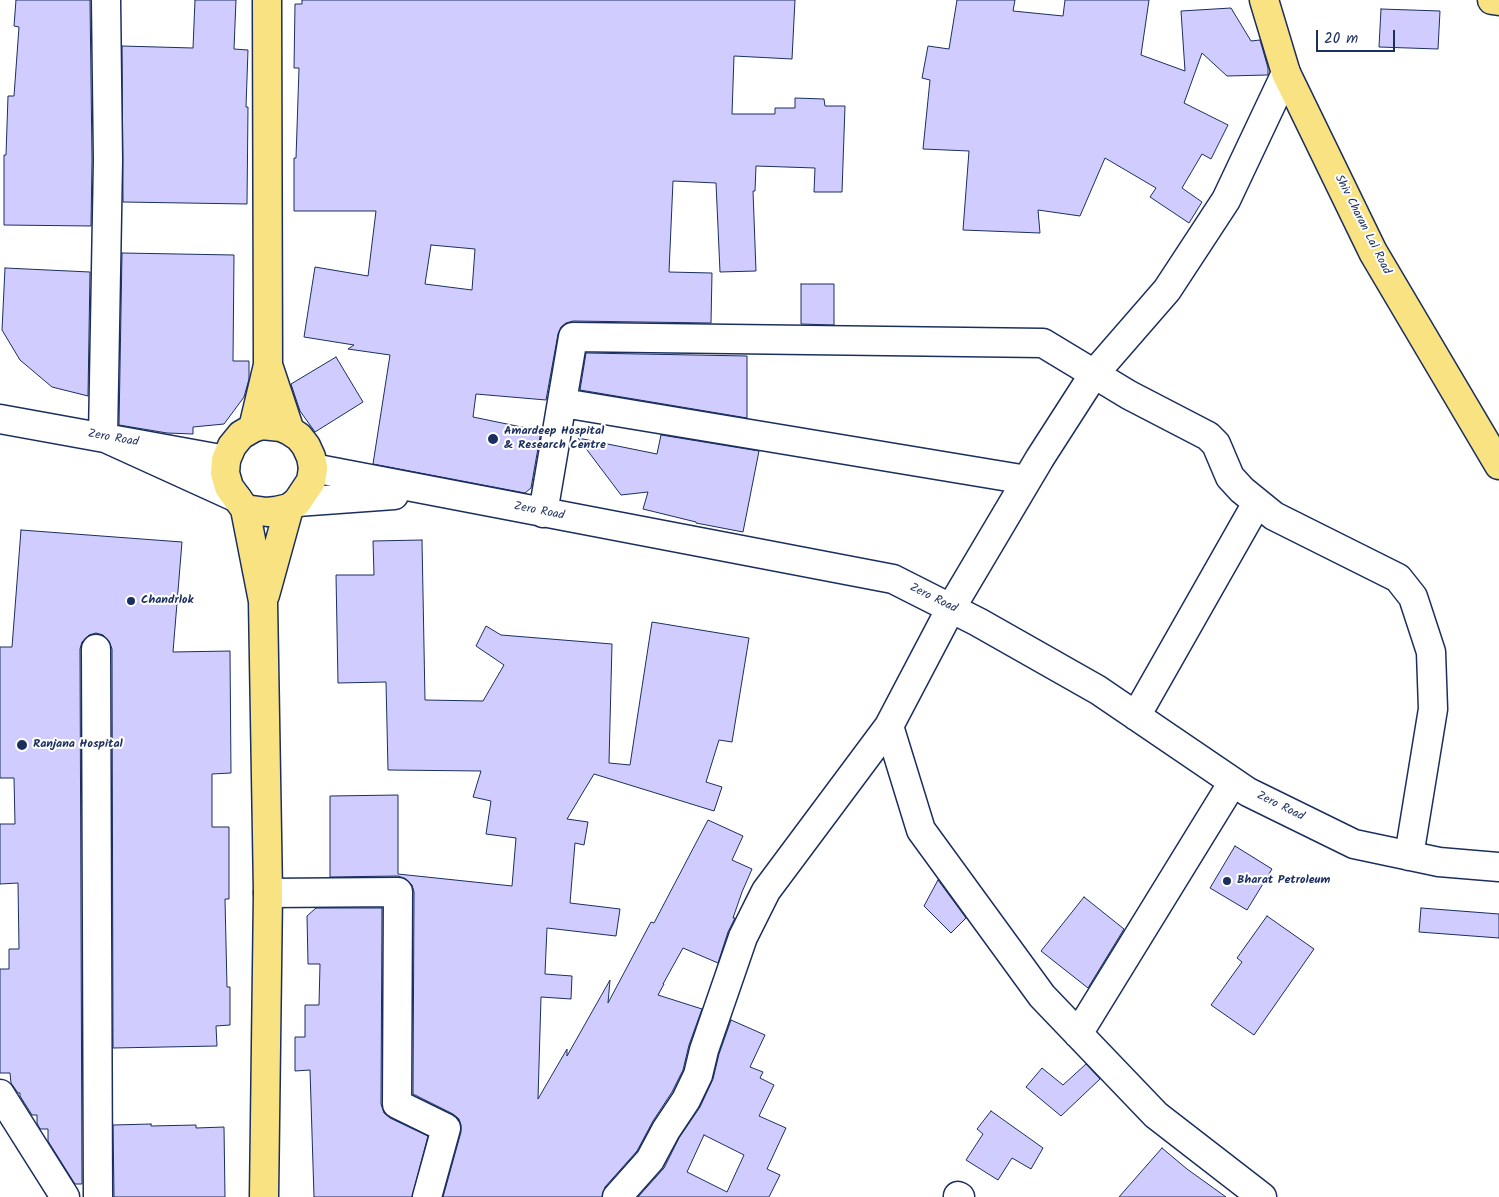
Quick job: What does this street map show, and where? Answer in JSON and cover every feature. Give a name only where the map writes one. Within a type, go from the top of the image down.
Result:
[{"type":"main road","points":[[253,428],[268,365],[267,0]]},
{"type":"main road","name":"Shiv Charan Lal Road","points":[[1264,0],[1286,73],[1373,252],[1499,465]]},
{"type":"main road","points":[[1492,0],[1499,1]]},
{"type":"main road","points":[[268,365],[290,430]]},
{"type":"main road","points":[[263,602],[293,505],[311,481],[313,468],[311,457],[299,437],[290,430],[272,425],[262,425],[241,435],[232,446],[226,460],[225,473],[229,487],[241,504],[263,602],[268,893],[264,1197]]},
{"type":"main road","points":[[241,504],[266,512],[293,505]]},
{"type":"street","points":[[106,0],[108,160],[103,437],[241,504]]},
{"type":"street","points":[[617,1197],[650,1160],[666,1130],[686,1100],[698,1075],[704,1050],[743,937],[766,891],[889,726],[951,608],[1027,480],[1094,374],[1167,290],[1226,200],[1286,73]]},
{"type":"street","points":[[543,513],[574,337],[1043,343],[1129,395],[1208,436],[1216,444],[1230,478],[1257,503],[1274,516],[1398,578],[1413,597],[1431,652],[1433,709],[1409,856]]},
{"type":"street","points":[[563,403],[1027,480]]},
{"type":"street","name":"Zero Road","points":[[0,419],[226,460]]},
{"type":"street","name":"Zero Road","points":[[313,468],[893,579],[978,622],[1098,690],[1248,792],[1354,844],[1439,862],[1499,867]]},
{"type":"street","points":[[293,505],[431,492]]},
{"type":"street","points":[[1136,716],[1257,503]]},
{"type":"street","points":[[96,649],[98,1197]]},
{"type":"street","points":[[889,726],[921,830],[1042,996],[1156,1115],[1262,1197]]},
{"type":"street","points":[[1078,1034],[1234,782]]},
{"type":"street","points":[[268,893],[398,892],[397,1104],[446,1128],[427,1197]]},
{"type":"street","points":[[0,1094],[66,1197]]},
{"type":"building","points":[[16,0],[90,0],[91,226],[4,225],[4,155],[6,155],[8,96],[14,96],[19,27],[14,26]]},
{"type":"building","points":[[195,0],[236,0],[234,49],[248,50],[246,107],[248,107],[247,204],[123,202],[122,46],[193,48]]},
{"type":"building","points":[[302,0],[795,0],[792,59],[734,56],[732,114],[775,114],[775,108],[795,108],[795,98],[824,99],[825,106],[845,106],[842,192],[814,192],[815,168],[756,166],[755,191],[753,191],[756,271],[720,272],[716,183],[673,181],[669,272],[712,273],[711,323],[573,321],[566,323],[561,327],[558,334],[546,400],[476,394],[473,417],[541,431],[531,488],[525,493],[373,464],[390,355],[348,349],[354,345],[304,337],[315,267],[368,276],[376,211],[294,211],[294,158],[296,158],[299,68],[294,68],[295,4],[302,4]],"holes":[[[431,245],[475,249],[472,290],[425,284]]]},
{"type":"building","points":[[957,0],[1015,0],[1013,11],[1063,16],[1065,0],[1149,0],[1141,55],[1185,71],[1181,11],[1231,8],[1251,41],[1260,40],[1268,68],[1268,75],[1227,76],[1202,53],[1184,103],[1228,125],[1211,159],[1202,154],[1182,188],[1202,202],[1189,223],[1150,197],[1156,188],[1105,158],[1080,216],[1038,210],[1040,233],[963,230],[969,151],[923,149],[930,80],[922,78],[928,46],[949,49]]},
{"type":"building","points":[[1381,9],[1440,11],[1438,49],[1379,47]]},
{"type":"building","points":[[122,253],[234,255],[233,361],[249,361],[249,379],[244,397],[224,424],[193,427],[193,434],[167,433],[119,425]]},
{"type":"building","points":[[5,268],[90,272],[88,396],[52,387],[20,360],[2,330]]},
{"type":"building","points":[[801,284],[834,284],[834,325],[801,324]]},
{"type":"building","points":[[586,353],[747,356],[747,418],[580,390]]},
{"type":"building","points":[[336,357],[363,402],[315,432],[300,411],[291,384]]},
{"type":"building","points":[[661,435],[759,451],[743,532],[696,523],[643,509],[648,492],[621,495],[578,438],[657,454]]},
{"type":"building","points":[[21,530],[182,542],[173,652],[230,651],[231,773],[212,774],[212,827],[229,827],[229,899],[225,899],[227,987],[230,987],[230,1025],[216,1026],[217,1046],[113,1048],[112,649],[109,641],[103,635],[96,633],[89,635],[82,642],[80,649],[82,1184],[75,1184],[48,1141],[48,1129],[40,1129],[37,1123],[37,1115],[32,1115],[20,1093],[11,1083],[10,1073],[0,1073],[0,969],[9,969],[9,949],[19,949],[18,883],[0,884],[0,824],[15,824],[14,778],[0,778],[0,647],[12,647]]},
{"type":"building","points":[[422,540],[425,700],[483,701],[504,665],[476,646],[486,626],[501,635],[612,644],[609,763],[630,765],[652,622],[749,638],[732,742],[719,740],[706,782],[722,787],[714,811],[594,774],[567,819],[588,822],[584,845],[575,843],[570,903],[620,909],[616,936],[547,928],[545,974],[572,976],[571,999],[541,997],[538,1099],[567,1049],[567,1056],[610,980],[608,1003],[651,922],[654,923],[708,820],[743,836],[732,860],[752,869],[742,892],[733,918],[735,918],[728,932],[718,963],[683,948],[663,984],[658,995],[702,1009],[689,1045],[683,1070],[672,1092],[653,1121],[637,1151],[605,1187],[602,1197],[443,1197],[461,1132],[461,1125],[459,1119],[453,1114],[413,1094],[414,892],[412,885],[406,879],[398,876],[330,877],[330,796],[398,795],[398,874],[512,886],[516,838],[486,834],[491,801],[473,797],[481,771],[388,770],[386,682],[338,683],[336,575],[374,575],[373,541]]},
{"type":"building","points":[[1235,846],[1272,869],[1247,910],[1210,888]]},
{"type":"building","points":[[938,880],[966,918],[951,933],[924,906]]},
{"type":"building","points":[[1084,897],[1124,929],[1088,988],[1041,951]]},
{"type":"building","points":[[316,908],[382,908],[381,1104],[384,1113],[390,1118],[428,1136],[412,1197],[314,1197],[310,1070],[295,1071],[295,1037],[305,1037],[305,1005],[319,1005],[320,964],[308,964],[307,916]]},
{"type":"building","points":[[1421,908],[1499,914],[1499,938],[1419,932]]},
{"type":"building","points":[[1267,916],[1314,949],[1254,1035],[1211,1005],[1242,962],[1237,958]]},
{"type":"building","points":[[731,1020],[765,1035],[750,1067],[763,1072],[760,1078],[774,1085],[759,1116],[786,1128],[767,1169],[780,1175],[769,1197],[638,1197],[664,1168],[679,1138],[700,1107],[713,1079],[719,1054]],"holes":[[[704,1135],[744,1155],[727,1192],[687,1172]]]},
{"type":"building","points":[[1086,1064],[1100,1079],[1061,1116],[1026,1087],[1042,1068],[1063,1085]]},
{"type":"building","points":[[991,1111],[1043,1148],[1031,1169],[1012,1158],[998,1180],[966,1160],[983,1134],[977,1129]]},
{"type":"building","points":[[151,1124],[151,1126],[196,1125],[196,1128],[224,1127],[225,1197],[114,1197],[113,1125]]},
{"type":"building","points":[[1162,1148],[1187,1169],[1226,1197],[1119,1197]]},
{"type":"place","name":"Amardeep Hospital & Research Centre","points":[[493,439]]},
{"type":"place","name":"Chandrlok","points":[[131,601]]},
{"type":"place","name":"Ranjana Hospital","points":[[22,745]]},
{"type":"place","name":"Bharat Petroleum","points":[[1227,881]]}]
